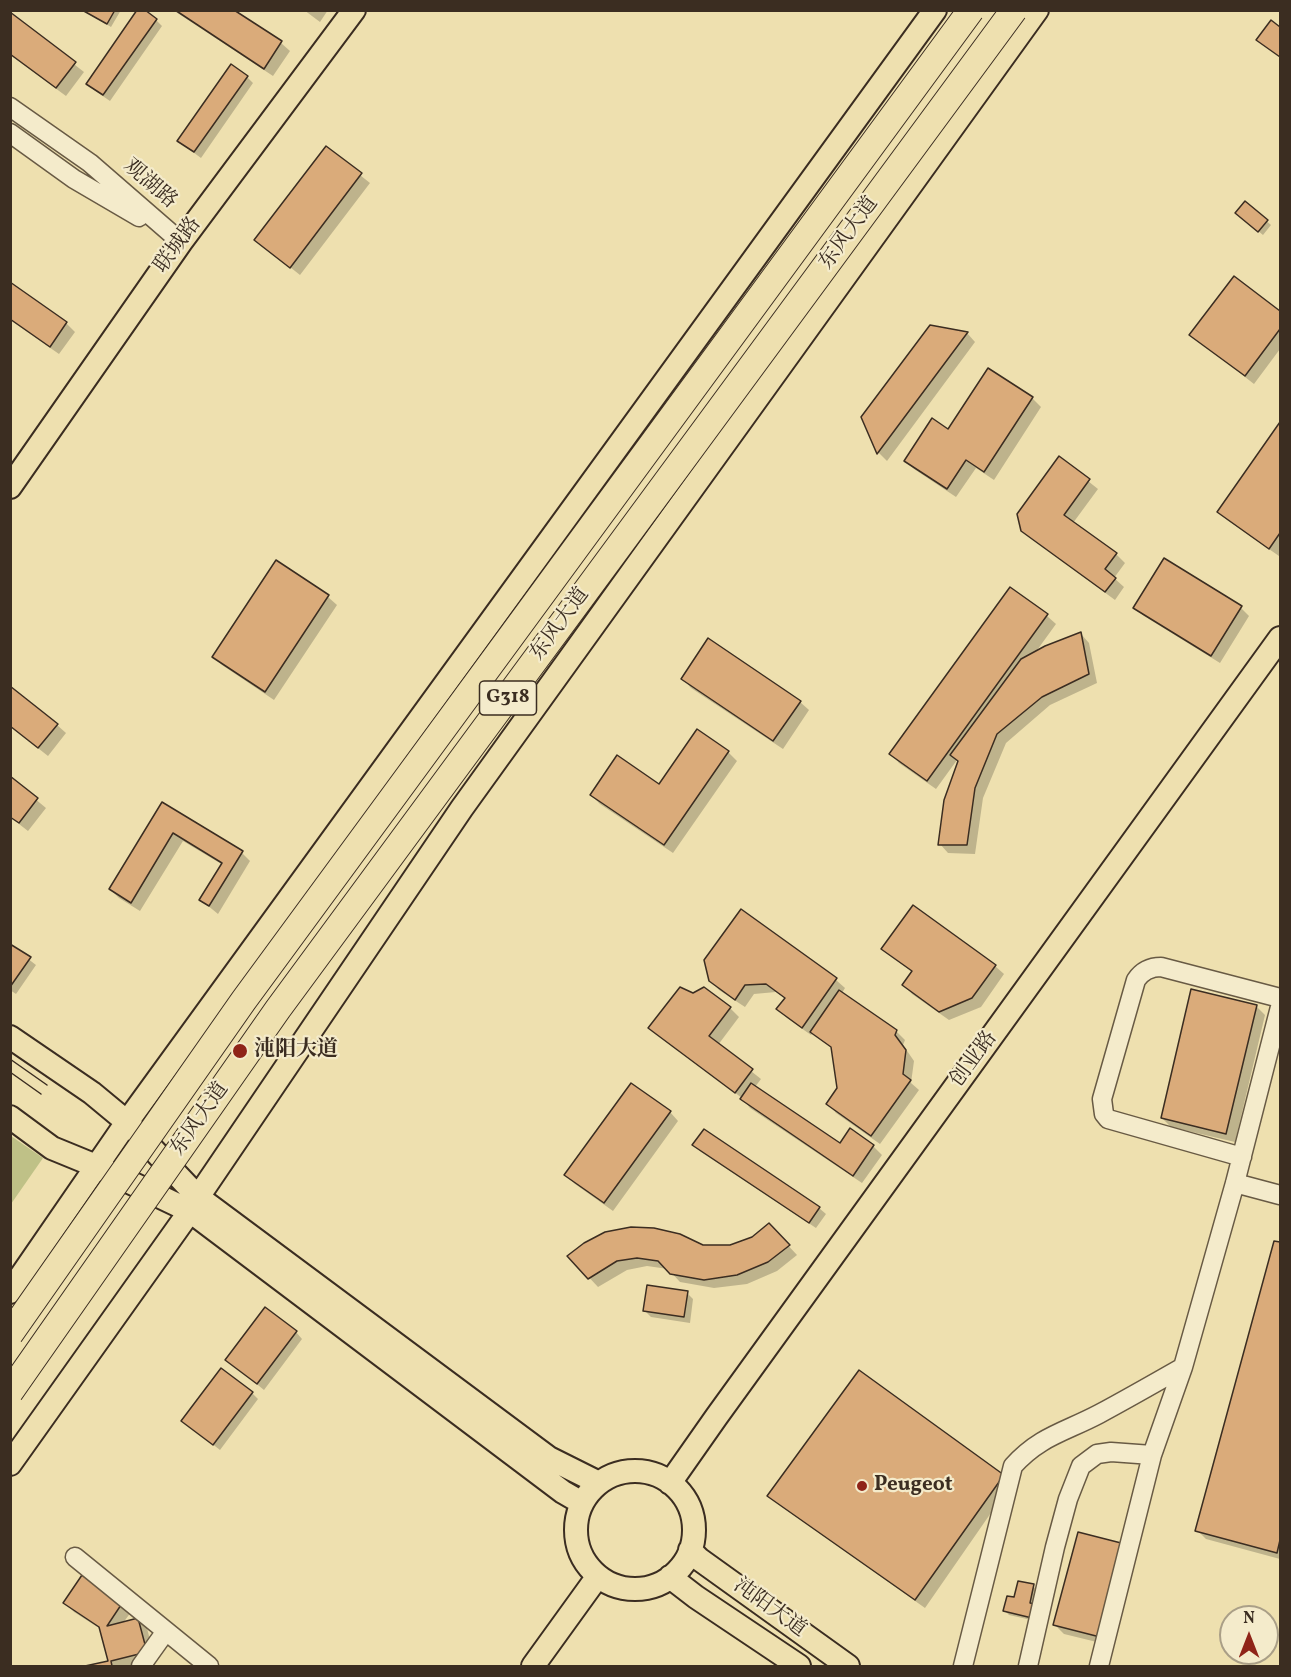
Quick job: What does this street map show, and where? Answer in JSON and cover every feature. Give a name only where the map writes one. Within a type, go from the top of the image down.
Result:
[{"type":"highway","name":"东风大道","points":[[10,1334],[244,1000],[971,10]]},
{"type":"highway","name":"东风大道","points":[[10,1392],[278,1009],[1014,10]]},
{"type":"main road","name":"联城路","points":[[10,487],[181,242],[354,10]]},
{"type":"main road","points":[[10,1292],[127,1122],[935,10]]},
{"type":"main road","points":[[10,1464],[194,1204],[462,808],[1037,10]]},
{"type":"main road","name":"创业路","points":[[670,1483],[1281,638]]},
{"type":"main road","points":[[10,1037],[92,1093],[127,1122],[194,1204],[563,1492],[582,1503]]},
{"type":"main road","points":[[10,1117],[52,1148],[194,1204],[549,1458],[599,1483]]},
{"type":"main road","points":[[635,1471],[653,1474],[670,1483],[683,1497],[691,1513],[694,1532],[690,1550],[682,1565],[670,1577],[653,1586],[634,1589],[615,1586],[598,1576],[584,1561],[577,1542],[576,1522],[582,1503],[590,1492],[599,1483],[616,1474],[635,1471]]},
{"type":"main road","name":"沌阳大道","points":[[690,1550],[699,1559],[849,1666]]},
{"type":"main road","points":[[533,1666],[598,1576]]},
{"type":"main road","name":"沌阳大道","points":[[670,1577],[696,1598],[799,1666]]},
{"type":"street","name":"观湖路","points":[[10,107],[90,163],[181,242]]},
{"type":"street","name":"观湖路","points":[[10,133],[74,179],[181,242]]},
{"type":"street","points":[[1242,1157],[1108,1119],[1104,1114],[1102,1100],[1136,980],[1140,974],[1153,967],[1161,966],[1281,999]]},
{"type":"street","points":[[1099,1666],[1152,1455],[1183,1367],[1235,1183],[1281,1007]]},
{"type":"street","points":[[1235,1183],[1281,1195]]},
{"type":"street","points":[[963,1666],[1013,1466],[1027,1450],[1051,1435],[1097,1416],[1183,1367]]},
{"type":"street","points":[[1028,1666],[1055,1547],[1068,1499],[1081,1466],[1097,1454],[1111,1452],[1152,1455]]},
{"type":"street","points":[[75,1557],[209,1666]]},
{"type":"street","points":[[141,1666],[166,1631]]},
{"type":"green space","points":[[11,1136],[43,1158],[11,1204]]},
{"type":"building","points":[[82,10],[115,10],[107,24]]},
{"type":"building","points":[[137,10],[145,10],[157,19],[103,95],[86,84]]},
{"type":"building","points":[[175,10],[234,10],[282,41],[264,69]]},
{"type":"building","points":[[10,12],[76,62],[56,88],[10,54]]},
{"type":"building","points":[[1271,20],[1280,27],[1280,57],[1256,40]]},
{"type":"building","points":[[231,64],[248,76],[194,152],[177,141]]},
{"type":"building","points":[[326,146],[362,173],[290,268],[254,240]]},
{"type":"building","points":[[1245,201],[1268,220],[1258,232],[1235,213]]},
{"type":"building","points":[[1234,276],[1280,311],[1280,329],[1245,376],[1189,335]]},
{"type":"building","points":[[10,282],[67,322],[50,347],[10,319]]},
{"type":"building","points":[[930,325],[968,332],[877,454],[861,417]]},
{"type":"building","points":[[988,368],[1033,397],[984,472],[966,460],[947,489],[904,461],[932,418],[948,429]]},
{"type":"building","points":[[1280,422],[1280,533],[1269,549],[1217,512]]},
{"type":"building","points":[[1059,456],[1090,479],[1064,515],[1117,553],[1105,569],[1116,578],[1105,592],[1021,531],[1017,514]]},
{"type":"building","points":[[1164,558],[1242,606],[1211,656],[1133,608]]},
{"type":"building","points":[[276,560],[329,595],[265,692],[212,657]]},
{"type":"building","points":[[1010,587],[1048,614],[927,781],[889,754]]},
{"type":"building","points":[[1081,632],[1089,674],[1042,697],[997,734],[975,788],[967,845],[938,845],[944,800],[958,761],[950,755],[1021,659],[1045,646]]},
{"type":"building","points":[[708,638],[801,701],[773,741],[681,679]]},
{"type":"building","points":[[10,686],[58,724],[38,748],[10,726]]},
{"type":"building","points":[[697,729],[729,751],[664,845],[590,795],[617,755],[659,784]]},
{"type":"building","points":[[10,776],[38,798],[19,823],[10,817]]},
{"type":"building","points":[[162,802],[243,851],[209,906],[199,900],[222,863],[173,833],[131,903],[109,889]]},
{"type":"building","points":[[913,905],[996,965],[972,998],[939,1012],[902,985],[912,971],[881,949]]},
{"type":"building","points":[[741,909],[837,978],[802,1028],[776,1009],[785,998],[766,984],[745,985],[735,1000],[709,981],[704,960]]},
{"type":"building","points":[[10,944],[31,957],[10,987]]},
{"type":"building","points":[[680,987],[693,993],[704,987],[731,1007],[709,1036],[753,1069],[735,1093],[648,1028]]},
{"type":"building","points":[[1191,989],[1257,1005],[1226,1134],[1161,1118]]},
{"type":"building","points":[[839,990],[897,1030],[895,1035],[906,1050],[903,1074],[911,1080],[871,1136],[826,1104],[837,1088],[831,1047],[810,1032]]},
{"type":"building","points":[[631,1083],[671,1111],[604,1203],[564,1175]]},
{"type":"building","points":[[751,1083],[840,1143],[850,1128],[874,1145],[853,1176],[740,1099]]},
{"type":"building","points":[[704,1129],[820,1207],[809,1223],[692,1145]]},
{"type":"building","points":[[769,1223],[790,1245],[768,1262],[737,1275],[704,1280],[670,1274],[658,1261],[637,1258],[617,1261],[588,1279],[567,1256],[584,1243],[605,1232],[631,1227],[654,1228],[680,1234],[703,1245],[730,1245],[752,1237]]},
{"type":"building","points":[[1274,1241],[1280,1242],[1280,1540],[1277,1553],[1195,1531]]},
{"type":"building","points":[[647,1285],[688,1291],[684,1317],[643,1311]]},
{"type":"building","points":[[265,1307],[297,1331],[257,1384],[225,1360]]},
{"type":"building","points":[[221,1368],[253,1392],[213,1445],[181,1421]]},
{"type":"building","points":[[859,1370],[1004,1475],[915,1600],[767,1496]]},
{"type":"building","points":[[1078,1532],[1125,1544],[1100,1637],[1053,1625]]},
{"type":"building","points":[[82,1575],[123,1602],[107,1626],[138,1618],[147,1652],[111,1661],[112,1666],[85,1666],[108,1661],[99,1627],[63,1603]]},
{"type":"building","points":[[1018,1581],[1034,1584],[1030,1603],[1035,1604],[1032,1618],[1003,1611],[1007,1596],[1014,1597]]},
{"type":"tram line","points":[[10,1059],[47,1085]]},
{"type":"tram line","points":[[10,1072],[41,1094]]},
{"type":"place","name":"沌阳大道","points":[[240,1051]]},
{"type":"place","name":"Peugeot","points":[[862,1486]]}]
